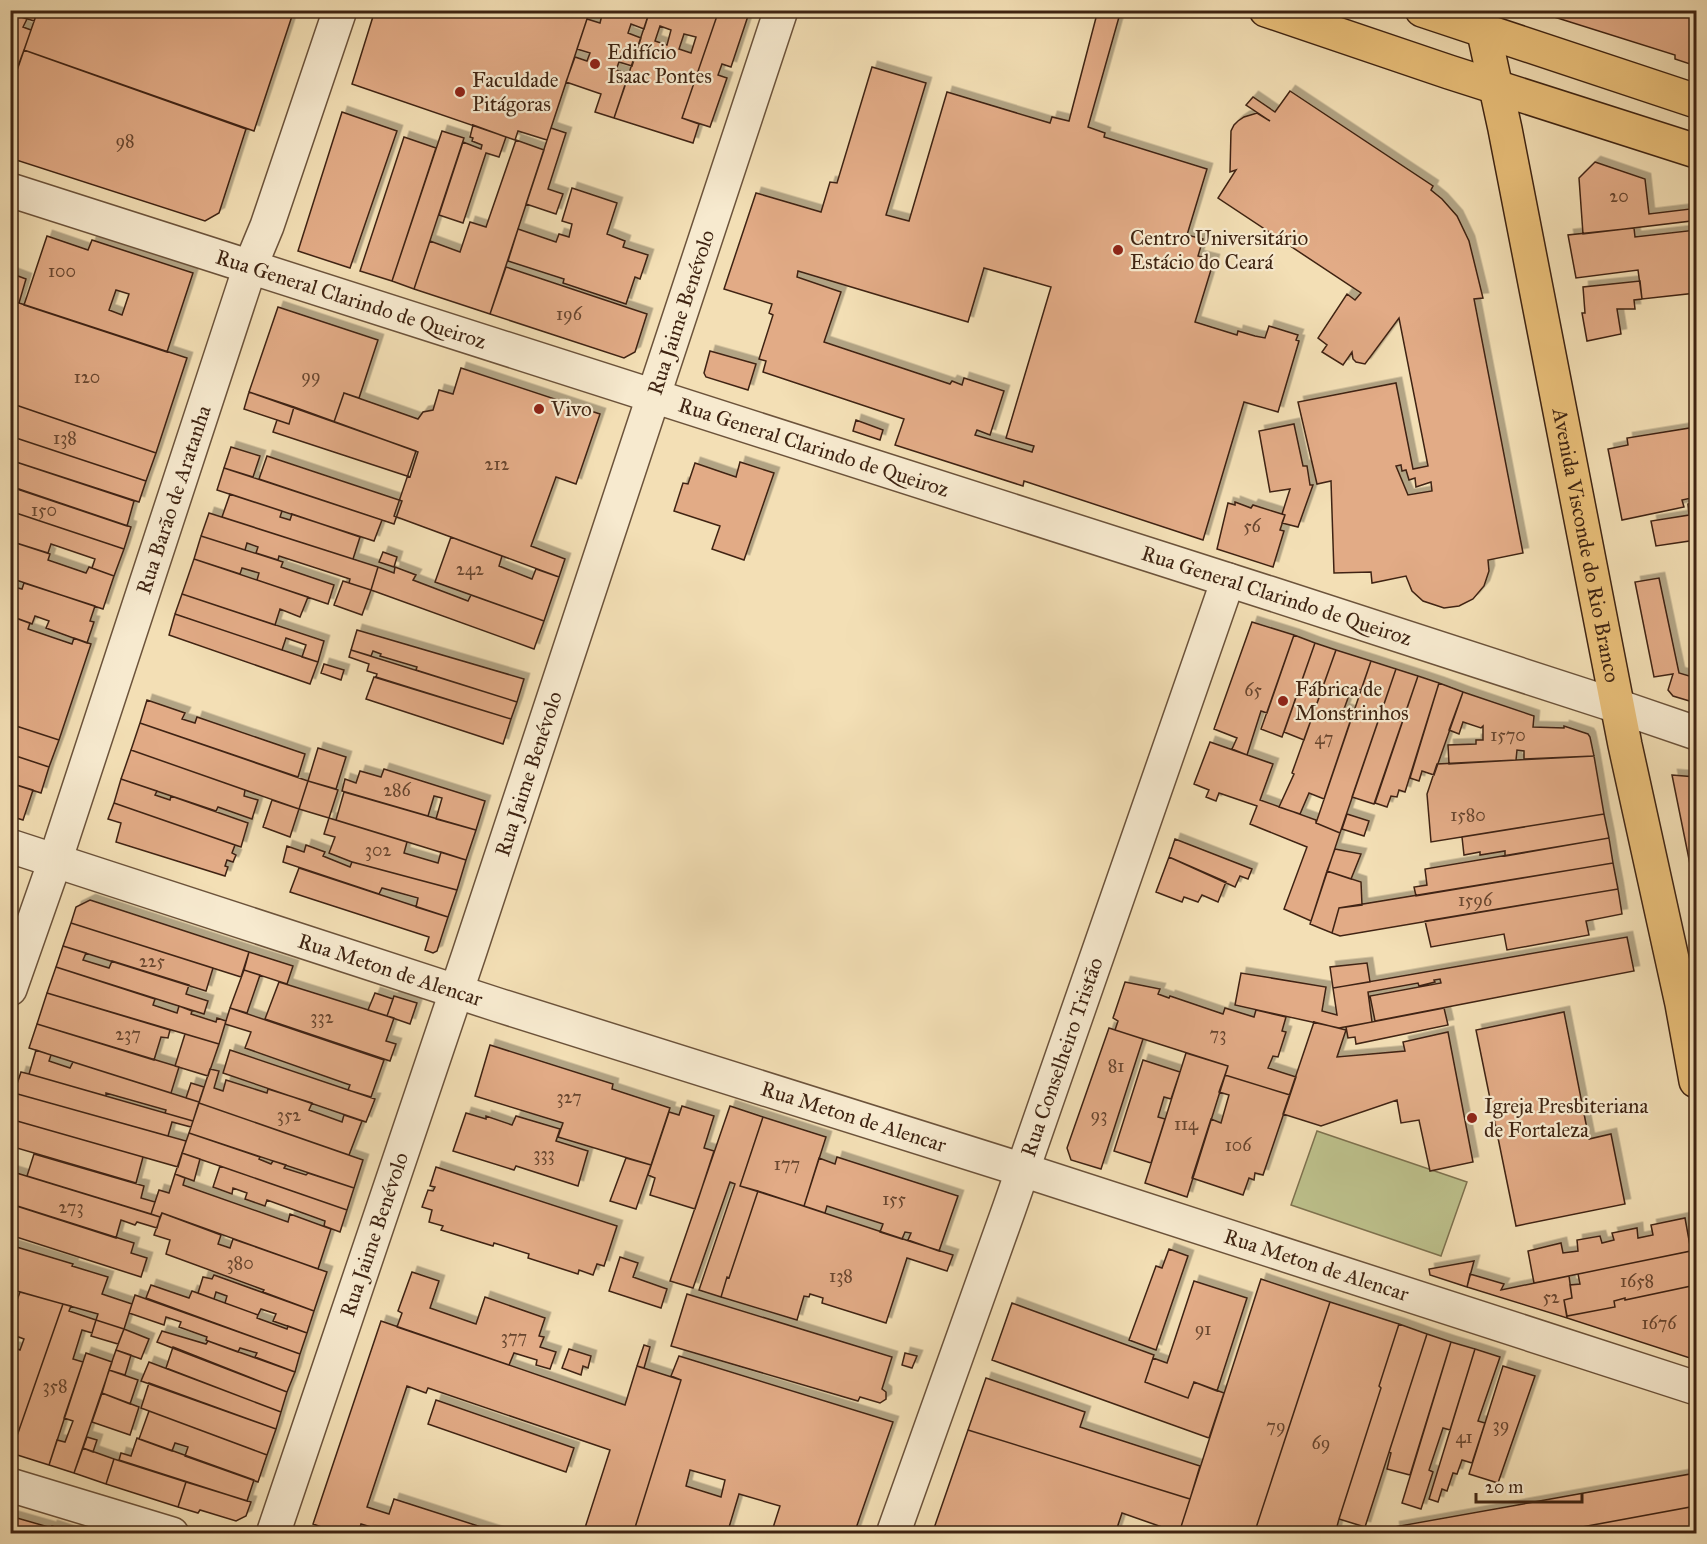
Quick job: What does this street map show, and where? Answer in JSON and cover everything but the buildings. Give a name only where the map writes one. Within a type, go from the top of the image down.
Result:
[{"type":"main road","points":[[1266,10],[1696,151]]},
{"type":"main road","points":[[1422,10],[1481,20],[1696,101]]},
{"type":"main road","name":"Avenida Visconde do Rio Branco","points":[[1481,20],[1617,706],[1682,1004],[1696,1081]]},
{"type":"street","name":"Rua Barão de Aratanha","points":[[10,989],[55,861],[250,267],[267,226],[340,10]]},
{"type":"street","name":"Rua Jaime Benévolo","points":[[273,1533],[457,991],[781,10]]},
{"type":"street","name":"Rua General Clarindo de Queiroz","points":[[10,190],[1228,580],[1696,733]]},
{"type":"street","name":"Rua Conselheiro Tristão","points":[[893,1533],[1023,1170],[1228,580]]},
{"type":"street","name":"Rua Meton de Alencar","points":[[10,846],[1696,1388]]},
{"type":"street","points":[[10,1485],[172,1533]]},
{"type":"green space","points":[[1317,1131],[1467,1182],[1441,1256],[1291,1205]]},
{"type":"place","name":"Edifício Isaac Pontes","points":[[595,64]]},
{"type":"place","name":"Faculdade Pitágoras","points":[[460,92]]},
{"type":"place","name":"Centro Universitário Estácio do Ceará","points":[[1118,250]]},
{"type":"place","name":"Vivo","points":[[539,409]]},
{"type":"place","name":"Fábrica de Monstrinhos","points":[[1283,701]]},
{"type":"place","name":"Igreja Presbiteriana de Fortaleza","points":[[1472,1118]]}]
